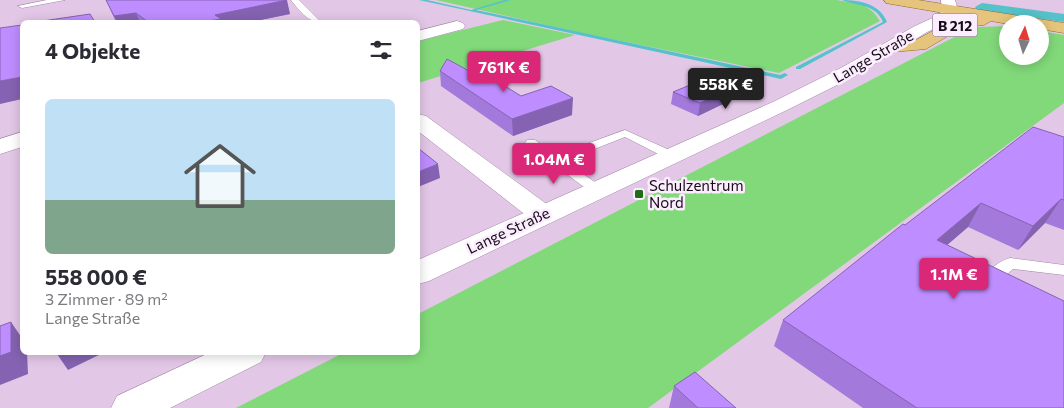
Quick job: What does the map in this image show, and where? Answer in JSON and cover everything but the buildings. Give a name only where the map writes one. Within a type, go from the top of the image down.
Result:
[{"type":"main road","name":"B 212","points":[[879,0],[921,27]]},
{"type":"main road","name":"B 212","points":[[891,0],[942,4],[999,16]]},
{"type":"main road","name":"B 212","points":[[893,47],[920,45],[952,26],[967,21],[999,22]]},
{"type":"main road","points":[[1049,26],[1064,28]]},
{"type":"street","name":"Lange Straße","points":[[420,272],[542,214],[782,106],[893,47],[921,27],[945,18],[942,4]]},
{"type":"street","points":[[420,35],[457,26]]},
{"type":"street","points":[[420,122],[542,214]]},
{"type":"street","points":[[0,147],[20,140]]},
{"type":"street","points":[[131,408],[242,355]]},
{"type":"lane","points":[[22,6],[61,0]]},
{"type":"lane","points":[[295,0],[314,20]]},
{"type":"lane","points":[[555,160],[624,133],[672,156]]},
{"type":"lane","points":[[531,143],[597,190]]},
{"type":"lane","points":[[991,278],[1010,263],[1064,270]]},
{"type":"green space","points":[[436,0],[837,0],[862,5],[871,10],[880,21],[779,73],[577,32]]},
{"type":"green space","points":[[503,20],[575,35],[420,82],[420,41]]},
{"type":"green space","points":[[999,26],[999,65],[1049,65],[1049,32],[1064,35],[1064,103],[648,408],[236,408],[339,355],[420,355],[420,313],[968,30],[979,27]]},
{"type":"waterway","points":[[421,0],[781,77],[785,75]]},
{"type":"waterway","points":[[473,10],[509,0]]},
{"type":"waterway","points":[[798,68],[885,22],[883,16],[874,8],[844,0]]},
{"type":"waterway","points":[[982,7],[1064,18]]},
{"type":"place","name":"Schulzentrum Nord","points":[[639,194]]}]
